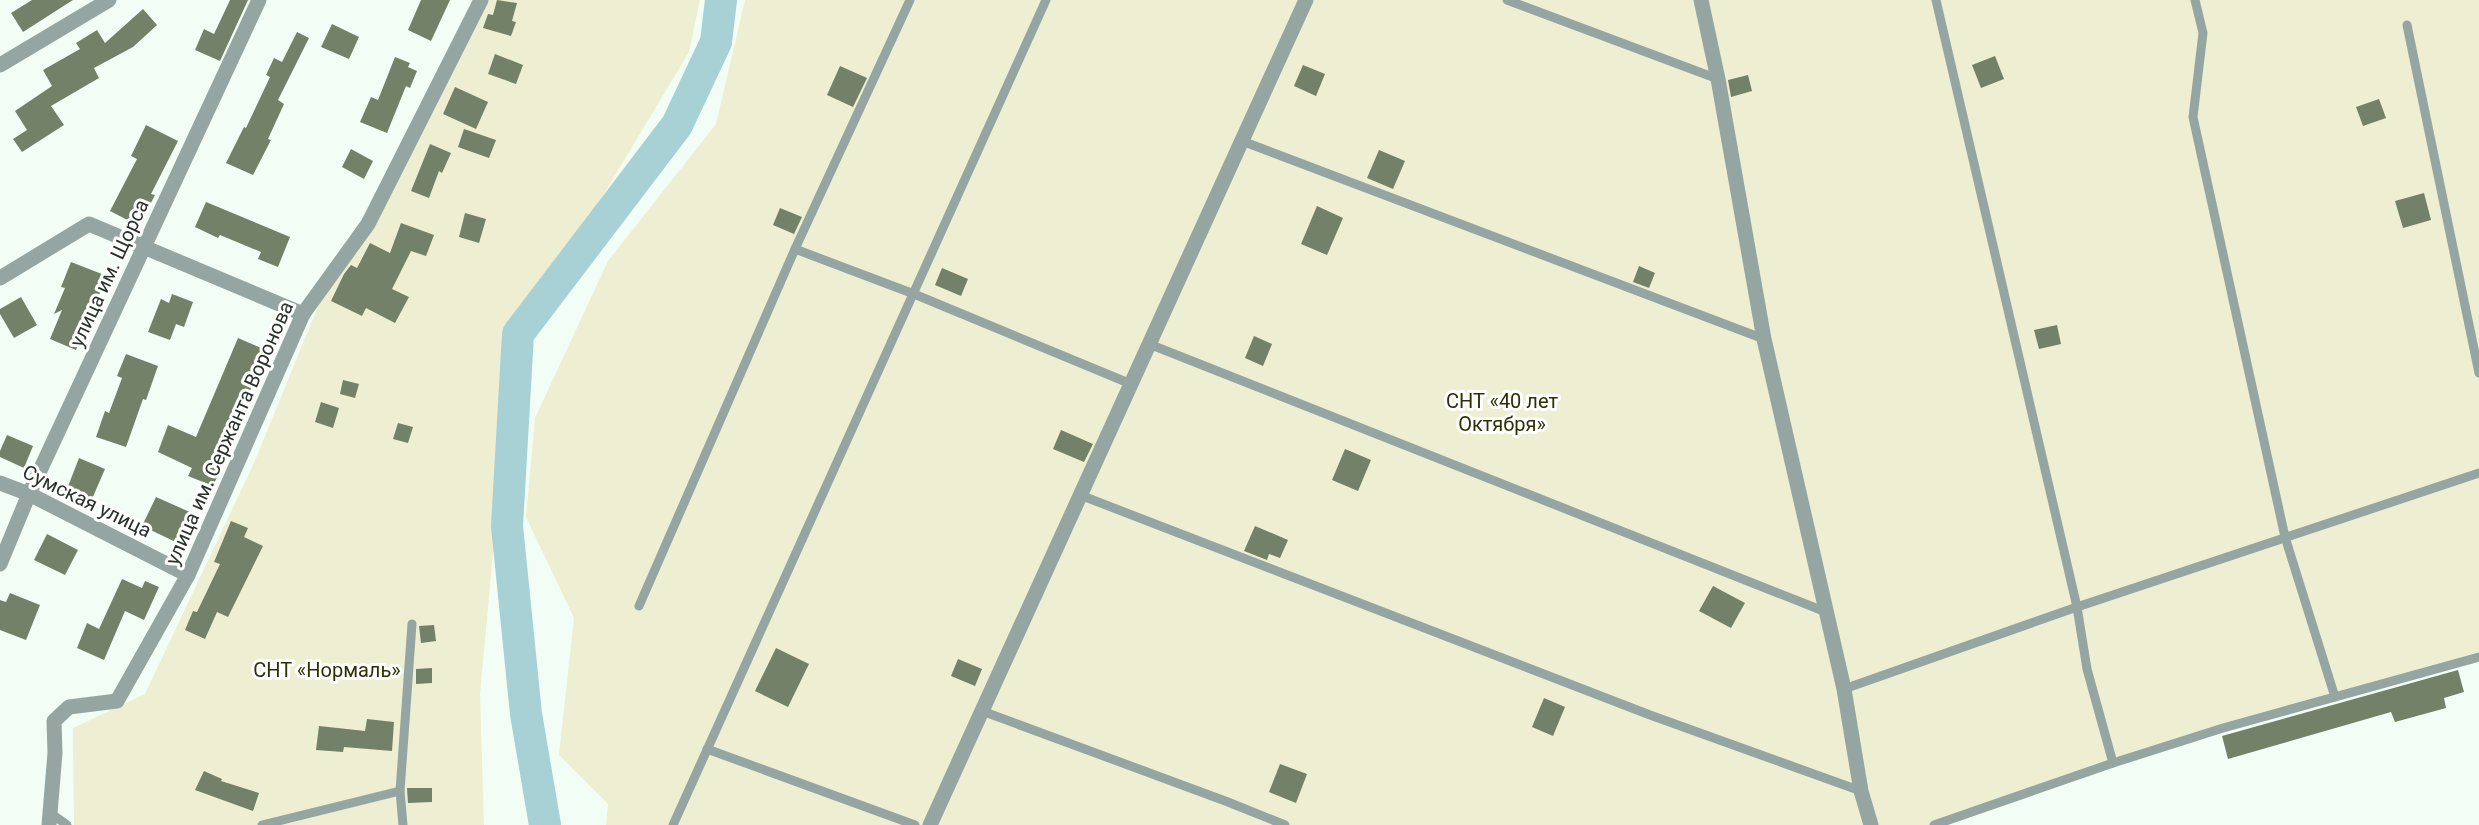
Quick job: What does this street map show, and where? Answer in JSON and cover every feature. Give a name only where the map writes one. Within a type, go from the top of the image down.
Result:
[{"type":"street","points":[[0,65],[109,0]]},
{"type":"street","name":"улица им. Щорса","points":[[0,564],[29,494],[259,0]]},
{"type":"street","name":"улица им. Сержанта Воронова","points":[[49,819],[55,753],[54,721],[69,707],[117,701],[188,575],[303,314],[368,224],[481,0]]},
{"type":"street","points":[[930,825],[1306,0]]},
{"type":"street","points":[[1701,0],[1718,79],[1764,339],[1844,689],[1861,791],[1871,825]]},
{"type":"street","points":[[0,278],[89,224],[303,314]]},
{"type":"street","name":"Сумская улица","points":[[0,483],[29,494],[188,575]]},
{"type":"lane","points":[[639,606],[795,249],[910,0]]},
{"type":"lane","points":[[673,825],[1046,0]]},
{"type":"lane","points":[[1508,0],[1718,79]]},
{"type":"lane","points":[[1936,0],[2077,607],[2087,669],[2113,763]]},
{"type":"lane","points":[[2195,0],[2203,33],[2193,117],[2285,537],[2335,697]]},
{"type":"lane","points":[[2407,25],[2479,373]]},
{"type":"lane","points":[[1242,141],[1764,339]]},
{"type":"lane","points":[[795,249],[914,294],[1131,384]]},
{"type":"lane","points":[[1149,344],[1826,612]]},
{"type":"lane","points":[[1844,689],[2077,607],[2479,473]]},
{"type":"lane","points":[[1080,495],[1650,715],[1861,791]]},
{"type":"lane","points":[[403,825],[400,791],[412,624]]},
{"type":"lane","points":[[1934,825],[2113,763],[2223,728],[2479,657]]},
{"type":"lane","points":[[982,711],[1285,825]]},
{"type":"lane","points":[[707,749],[915,825]]},
{"type":"lane","points":[[262,825],[400,791]]},
{"type":"lane","points":[[49,819],[67,825]]},
{"type":"green space","name":"СНТ «Нормаль»","points":[[482,0],[700,0],[689,52],[512,347],[480,694],[484,825],[74,825],[73,728],[145,694],[254,463],[319,304]]},
{"type":"green space","name":"СНТ «40 лет Октября»","points":[[745,0],[2479,0],[2479,661],[2151,753],[1948,825],[606,825],[608,804],[559,755],[574,618],[526,517],[535,418],[608,261],[716,124]]},
{"type":"building","points":[[32,0],[73,0],[23,32],[11,13]]},
{"type":"building","points":[[230,0],[248,0],[220,61],[195,50],[204,29],[214,34]]},
{"type":"building","points":[[421,0],[450,0],[431,41],[408,30]]},
{"type":"building","points":[[497,0],[517,3],[512,21],[516,22],[511,36],[483,28],[488,14],[493,15]]},
{"type":"building","points":[[143,9],[157,25],[133,47],[94,68],[99,78],[51,106],[64,125],[22,152],[13,139],[27,130],[15,111],[52,86],[43,70],[80,49],[76,43],[97,30],[105,43]]},
{"type":"building","points":[[332,24],[359,37],[349,59],[321,47]]},
{"type":"building","points":[[297,32],[309,38],[278,100],[284,104],[268,139],[271,140],[253,175],[226,163],[244,127],[246,128],[270,77],[266,75],[274,58],[282,62]]},
{"type":"building","points":[[495,54],[523,65],[516,84],[488,74]]},
{"type":"building","points":[[1995,56],[2004,79],[1981,88],[1972,65]]},
{"type":"building","points":[[395,57],[410,63],[408,67],[417,71],[410,88],[406,86],[387,133],[360,122],[371,97],[378,100]]},
{"type":"building","points":[[1303,65],[1325,74],[1316,96],[1294,86]]},
{"type":"building","points":[[840,66],[867,78],[853,107],[827,95]]},
{"type":"building","points":[[1748,75],[1752,91],[1731,97],[1728,80]]},
{"type":"building","points":[[455,87],[488,102],[476,129],[443,114]]},
{"type":"building","points":[[2379,99],[2386,118],[2363,126],[2356,107]]},
{"type":"building","points":[[146,125],[178,141],[151,194],[155,195],[139,226],[110,211],[137,159],[131,156]]},
{"type":"building","points":[[464,129],[496,140],[489,158],[458,147]]},
{"type":"building","points":[[430,144],[451,153],[442,173],[439,171],[429,198],[411,191]]},
{"type":"building","points":[[351,149],[373,161],[364,179],[342,167]]},
{"type":"building","points":[[1379,150],[1405,161],[1393,189],[1367,178]]},
{"type":"building","points":[[2424,193],[2431,220],[2403,228],[2395,201]]},
{"type":"building","points":[[206,202],[290,237],[278,267],[258,259],[261,252],[220,235],[218,238],[195,227]]},
{"type":"building","points":[[1317,206],[1343,218],[1327,255],[1301,244]]},
{"type":"building","points":[[780,208],[802,217],[794,234],[773,225]]},
{"type":"building","points":[[465,213],[486,219],[479,243],[459,237]]},
{"type":"building","points":[[401,223],[434,235],[426,256],[411,251],[392,289],[409,297],[395,323],[366,308],[362,316],[331,301],[344,274],[351,265],[357,268],[370,243],[390,253]]},
{"type":"building","points":[[71,262],[107,276],[76,350],[50,339],[62,310],[54,314],[65,288],[61,287]]},
{"type":"building","points":[[1639,266],[1655,273],[1649,288],[1633,282]]},
{"type":"building","points":[[942,268],[968,279],[961,296],[935,285]]},
{"type":"building","points":[[172,294],[193,302],[184,327],[176,324],[170,340],[148,332],[161,299],[169,303]]},
{"type":"building","points":[[21,297],[37,325],[14,338],[0,314],[0,309]]},
{"type":"building","points":[[2057,325],[2061,344],[2039,349],[2034,330]]},
{"type":"building","points":[[1254,336],[1272,344],[1263,366],[1245,358]]},
{"type":"building","points":[[238,338],[268,351],[224,448],[229,450],[213,486],[188,476],[192,468],[158,452],[168,425],[196,437]]},
{"type":"building","points":[[126,354],[158,366],[146,400],[143,399],[126,447],[96,437],[105,411],[109,413],[122,378],[117,376]]},
{"type":"building","points":[[343,380],[359,384],[355,398],[340,394]]},
{"type":"building","points":[[321,402],[339,408],[333,428],[315,422]]},
{"type":"building","points":[[398,423],[413,427],[408,443],[393,439]]},
{"type":"building","points":[[1061,430],[1093,444],[1084,462],[1053,449]]},
{"type":"building","points":[[7,435],[33,446],[24,468],[0,457],[0,451]]},
{"type":"building","points":[[1345,449],[1371,460],[1358,491],[1332,480]]},
{"type":"building","points":[[79,458],[105,469],[92,499],[67,489]]},
{"type":"building","points":[[156,497],[192,513],[178,543],[142,526]]},
{"type":"building","points":[[231,521],[248,528],[244,537],[263,546],[228,617],[217,612],[205,639],[185,630],[193,611],[197,612],[220,564],[214,562]]},
{"type":"building","points":[[1255,526],[1288,540],[1280,558],[1269,554],[1267,560],[1244,551]]},
{"type":"building","points":[[47,534],[78,550],[65,575],[34,560]]},
{"type":"building","points":[[122,579],[142,588],[145,581],[159,587],[144,620],[125,611],[104,660],[77,648],[87,623],[99,629]]},
{"type":"building","points":[[1713,586],[1745,603],[1731,628],[1699,611]]},
{"type":"building","points":[[10,593],[40,605],[26,640],[0,630],[0,600],[6,602]]},
{"type":"building","points":[[434,625],[436,641],[421,643],[419,626]]},
{"type":"building","points":[[776,648],[809,664],[788,707],[755,691]]},
{"type":"building","points":[[958,659],[982,669],[975,686],[951,676]]},
{"type":"building","points":[[432,668],[432,683],[416,684],[416,669]]},
{"type":"building","points":[[2458,670],[2464,692],[2444,698],[2446,708],[2395,722],[2391,712],[2228,759],[2222,736]]},
{"type":"building","points":[[1544,698],[1565,707],[1553,736],[1532,727]]},
{"type":"building","points":[[367,719],[394,722],[392,751],[344,747],[343,752],[316,750],[319,726],[365,731]]},
{"type":"building","points":[[1280,764],[1307,774],[1296,803],[1269,792]]},
{"type":"building","points":[[204,771],[222,779],[221,781],[259,793],[253,811],[195,790]]},
{"type":"building","points":[[407,788],[432,788],[432,802],[408,803]]},
{"type":"waterway","points":[[545,825],[526,714],[507,526],[518,334],[677,125],[716,42],[721,0]]}]
